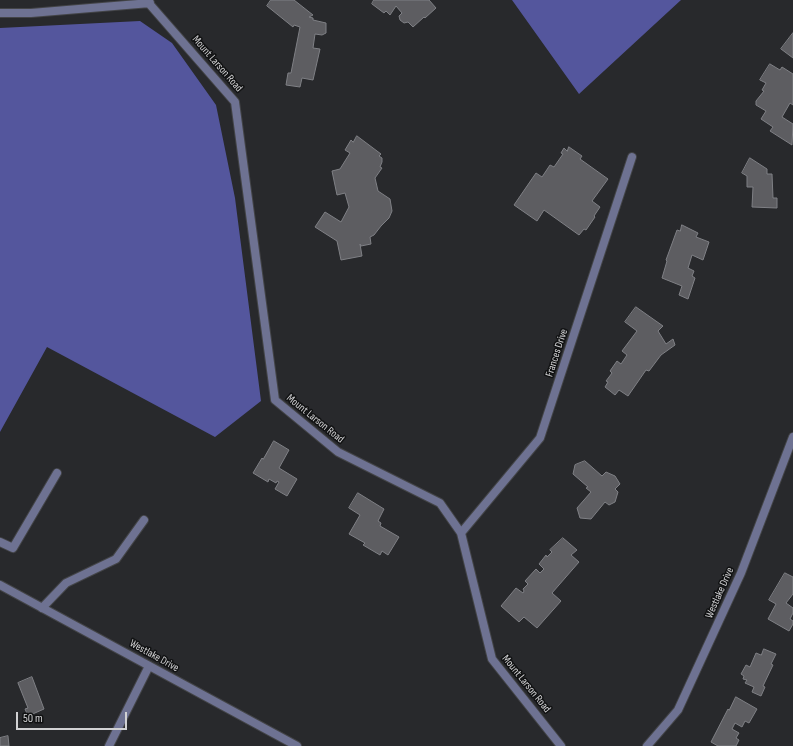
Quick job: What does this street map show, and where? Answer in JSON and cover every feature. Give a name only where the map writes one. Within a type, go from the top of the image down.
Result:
[{"type":"street","points":[[0,13],[31,13],[148,2]]},
{"type":"street","name":"Mount Larson Road","points":[[148,2],[235,102],[276,400],[338,452],[440,503],[461,532],[492,659],[562,746]]},
{"type":"street","name":"Frances Drive","points":[[461,532],[540,438],[632,157]]},
{"type":"street","name":"Westlake Drive","points":[[647,746],[678,710],[741,573],[793,437]]},
{"type":"street","points":[[0,542],[13,548],[57,473]]},
{"type":"street","points":[[42,608],[66,583],[116,559],[144,520]]},
{"type":"street","name":"Westlake Drive","points":[[0,585],[297,746]]},
{"type":"street","points":[[109,746],[149,666]]},
{"type":"shaded area","points":[[512,0],[681,0],[579,94]]},
{"type":"shaded area","points":[[140,21],[172,43],[216,105],[235,198],[261,401],[215,437],[47,347],[0,432],[0,28]]},
{"type":"building","points":[[271,0],[294,0],[313,15],[309,17],[313,18],[313,20],[326,23],[326,33],[322,35],[315,34],[313,48],[320,49],[313,80],[302,78],[300,87],[286,85],[288,73],[291,73],[300,27],[294,25],[293,27],[267,6]]},
{"type":"building","points":[[374,0],[429,0],[436,8],[413,27],[408,22],[404,23],[400,20],[399,16],[402,13],[396,6],[390,15],[386,11],[384,13],[372,4]]},
{"type":"building","points":[[793,33],[793,58],[781,49]]},
{"type":"building","points":[[770,64],[780,70],[782,67],[793,74],[793,105],[790,103],[782,117],[793,124],[792,145],[770,131],[773,127],[761,119],[766,111],[756,105],[756,101],[764,91],[762,90],[766,83],[760,80]]},
{"type":"building","points":[[357,136],[381,154],[379,156],[382,158],[380,167],[382,168],[375,178],[378,191],[390,199],[392,211],[389,218],[374,235],[370,237],[371,244],[361,246],[360,244],[362,256],[341,260],[337,241],[315,227],[325,212],[341,222],[349,207],[345,193],[337,195],[332,171],[340,169],[350,153],[345,150],[351,140],[353,142]]},
{"type":"building","points":[[569,147],[582,156],[580,159],[608,179],[592,201],[600,207],[594,216],[595,217],[586,230],[584,229],[579,235],[544,210],[537,221],[514,205],[536,173],[542,177],[550,165],[554,167],[563,154],[561,153],[564,148],[567,151]]},
{"type":"building","points":[[750,158],[767,169],[767,174],[772,174],[773,198],[777,198],[777,208],[752,207],[753,187],[747,187],[747,176],[742,173]]},
{"type":"building","points":[[682,225],[698,233],[696,237],[709,242],[703,260],[692,255],[688,268],[694,271],[692,276],[695,278],[688,299],[679,295],[682,286],[662,278],[666,260],[677,230],[680,231]]},
{"type":"building","points":[[636,307],[663,326],[658,331],[666,344],[673,339],[675,345],[661,355],[649,371],[646,370],[628,396],[619,390],[615,395],[605,387],[608,382],[606,381],[612,373],[610,371],[617,361],[621,364],[627,355],[622,351],[637,331],[625,322]]},
{"type":"building","points":[[274,441],[289,450],[279,468],[297,479],[287,496],[275,489],[279,482],[277,481],[276,483],[269,479],[268,482],[253,473]]},
{"type":"building","points":[[585,461],[602,476],[606,472],[615,476],[620,484],[615,489],[618,492],[615,502],[609,505],[605,502],[591,519],[580,518],[577,508],[591,492],[586,488],[588,487],[573,474],[575,465]]},
{"type":"building","points":[[358,493],[384,509],[378,521],[381,523],[380,526],[399,537],[388,555],[382,551],[380,555],[363,545],[365,543],[349,534],[360,515],[349,508]]},
{"type":"building","points":[[563,538],[577,550],[571,555],[579,562],[552,593],[561,601],[537,628],[524,617],[519,622],[501,606],[516,588],[523,593],[523,589],[528,584],[525,581],[536,569],[540,573],[544,569],[539,564],[546,555],[547,557],[552,552],[550,550]]},
{"type":"building","points":[[785,573],[793,577],[793,594],[786,603],[793,608],[793,613],[790,619],[793,621],[793,624],[789,631],[768,619],[776,604],[769,600]]},
{"type":"building","points":[[764,649],[776,654],[771,664],[773,665],[763,686],[765,687],[761,696],[752,692],[754,687],[745,683],[747,680],[743,679],[744,676],[741,674],[746,665],[750,667],[756,653],[761,655]]},
{"type":"building","points":[[32,677],[44,709],[28,716],[25,709],[28,708],[18,683]]},
{"type":"building","points":[[736,697],[757,709],[749,723],[745,721],[742,727],[735,723],[732,729],[739,733],[736,738],[739,740],[736,746],[718,746],[711,742]]},
{"type":"building","points":[[8,736],[9,746],[0,746],[0,738]]}]
